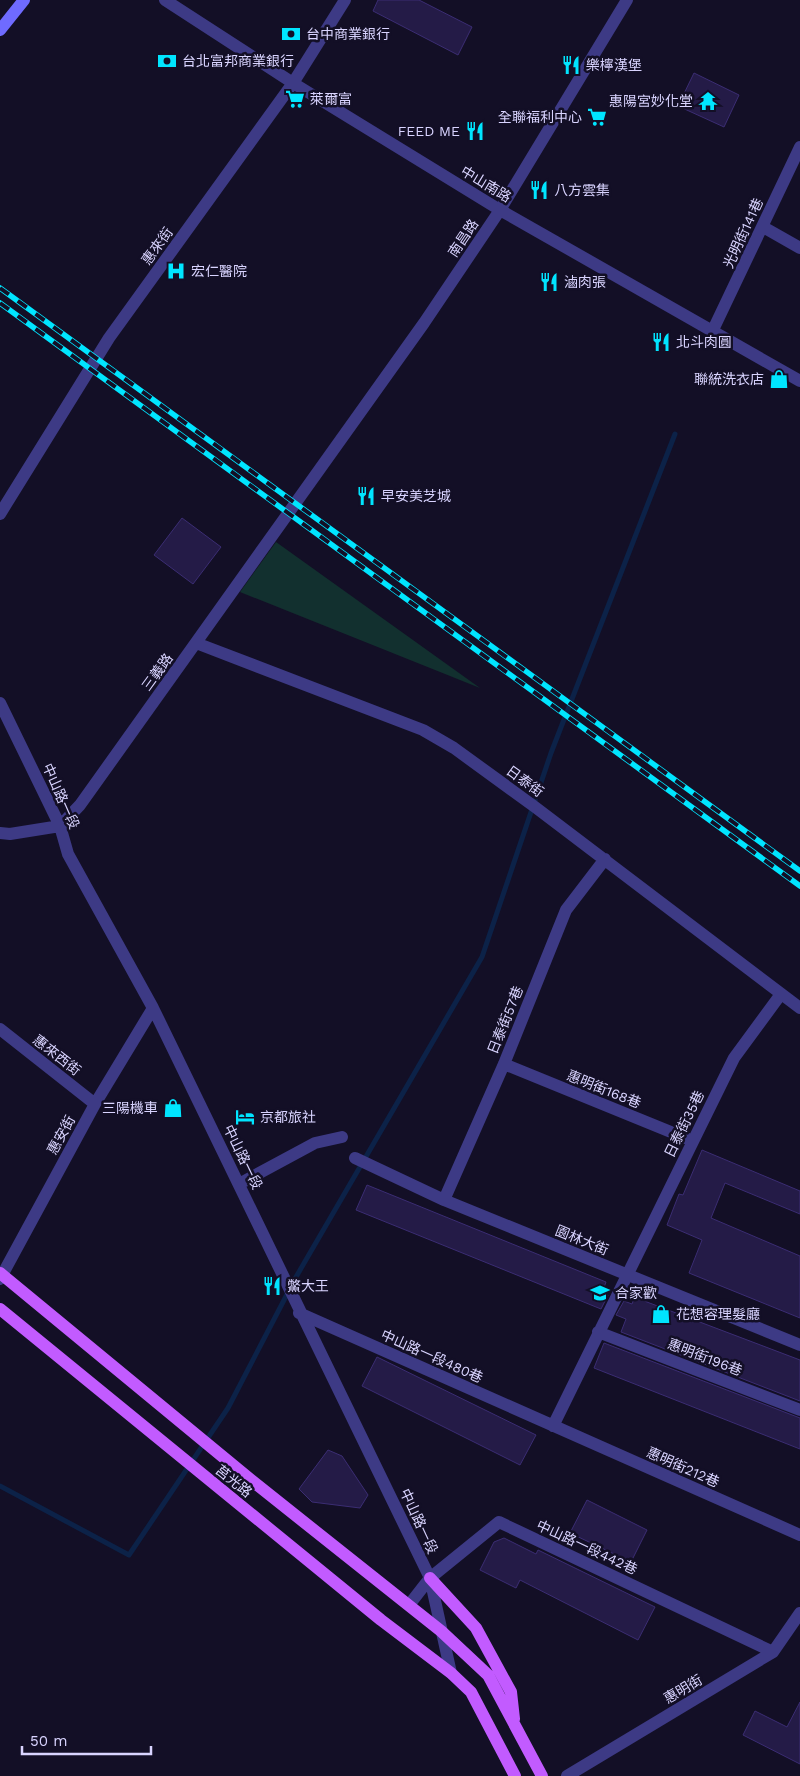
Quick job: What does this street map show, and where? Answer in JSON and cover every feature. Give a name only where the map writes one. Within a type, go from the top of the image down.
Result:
[{"type":"main road","name":"莒光路","points":[[1,1276],[251,1480],[441,1631]]},
{"type":"main road","name":"莒光路","points":[[0,1309],[381,1620],[451,1673]]},
{"type":"main road","points":[[430,1578],[476,1628],[511,1692],[515,1726]]},
{"type":"main road","points":[[441,1631],[488,1675],[542,1776]]},
{"type":"main road","points":[[451,1673],[471,1692],[514,1776]]},
{"type":"street","points":[[0,30],[24,0]]},
{"type":"street","name":"中山南路","points":[[166,0],[293,83],[500,210],[800,381]]},
{"type":"street","name":"惠來街","points":[[0,514],[109,338],[293,83],[345,0]]},
{"type":"street","name":"南昌路","points":[[310,484],[424,323],[500,210],[627,0]]},
{"type":"street","name":"光明街141巷","points":[[712,332],[800,147]]},
{"type":"street","points":[[763,227],[800,248]]},
{"type":"street","name":"三義路","points":[[60,826],[80,805],[310,484]]},
{"type":"street","name":"日泰街","points":[[196,643],[423,730],[454,748],[605,859],[800,1008]]},
{"type":"street","name":"中山路一段","points":[[0,703],[60,826],[68,854],[153,1008],[430,1578],[451,1673]]},
{"type":"street","points":[[0,833],[10,834],[60,826]]},
{"type":"street","name":"日泰街57巷","points":[[444,1200],[504,1064],[566,910],[605,859]]},
{"type":"street","name":"日泰街35巷","points":[[553,1426],[626,1274],[734,1058],[781,994]]},
{"type":"street","name":"惠安街","points":[[1,1276],[95,1104],[153,1008]]},
{"type":"street","name":"惠來西街","points":[[0,1030],[95,1104]]},
{"type":"street","name":"惠明街168巷","points":[[504,1064],[693,1141]]},
{"type":"street","points":[[239,1184],[315,1143],[342,1137]]},
{"type":"street","name":"園林大街","points":[[355,1158],[444,1200],[800,1345]]},
{"type":"street","name":"中山路一段480巷","points":[[300,1313],[553,1426]]},
{"type":"street","name":"惠明街196巷","points":[[598,1332],[800,1410]]},
{"type":"street","name":"惠明街212巷","points":[[553,1426],[800,1535]]},
{"type":"street","name":"中山路一段442巷","points":[[409,1605],[430,1578],[499,1522],[773,1652]]},
{"type":"street","name":"惠明街","points":[[567,1776],[773,1652],[800,1612]]},
{"type":"green space","points":[[276,542],[480,688],[240,592]]},
{"type":"building","points":[[378,0],[419,0],[472,27],[458,55],[373,11]]},
{"type":"building","name":"惠陽宮妙化堂","points":[[694,73],[739,95],[724,127],[678,106]]},
{"type":"building","points":[[182,518],[221,547],[193,584],[154,555]]},
{"type":"building","points":[[702,1150],[800,1191],[800,1214],[725,1183],[711,1218],[800,1256],[800,1318],[689,1273],[702,1240],[667,1225],[679,1194],[683,1195]]},
{"type":"building","points":[[367,1185],[606,1282],[602,1293],[608,1295],[601,1309],[356,1210]]},
{"type":"building","points":[[634,1299],[639,1299],[800,1360],[800,1401],[621,1332],[626,1319],[616,1315],[624,1301],[632,1304]]},
{"type":"building","points":[[604,1343],[800,1418],[800,1449],[594,1368]]},
{"type":"building","points":[[377,1357],[536,1435],[520,1465],[362,1386]]},
{"type":"building","points":[[328,1450],[342,1456],[368,1495],[360,1508],[312,1502],[299,1489]]},
{"type":"building","points":[[587,1500],[647,1530],[631,1562],[570,1533]]},
{"type":"building","points":[[504,1538],[536,1554],[538,1550],[655,1607],[638,1640],[520,1580],[516,1588],[480,1570],[494,1542]]},
{"type":"building","points":[[800,1702],[800,1764],[743,1735],[755,1711],[787,1727]]},
{"type":"waterway","points":[[0,1486],[129,1555],[228,1408],[296,1277],[482,957],[551,753],[675,434]]},
{"type":"railway","points":[[0,288],[800,871]]},
{"type":"railway","points":[[0,303],[800,886]]},
{"type":"place","name":"台中商業銀行","points":[[291,34]]},
{"type":"place","name":"台北富邦商業銀行","points":[[167,61]]},
{"type":"place","name":"樂檸漢堡","points":[[571,65]]},
{"type":"place","name":"萊爾富","points":[[295,99]]},
{"type":"place","name":"惠陽宮妙化堂","points":[[708,101]]},
{"type":"place","name":"全聯福利中心","points":[[597,117]]},
{"type":"place","name":"FEED ME","points":[[475,131]]},
{"type":"place","name":"八方雲集","points":[[539,190]]},
{"type":"place","name":"宏仁醫院","points":[[176,271]]},
{"type":"place","name":"滷肉張","points":[[549,282]]},
{"type":"place","name":"北斗肉圓","points":[[661,342]]},
{"type":"place","name":"聯統洗衣店","points":[[779,379]]},
{"type":"place","name":"早安美芝城","points":[[366,496]]},
{"type":"place","name":"三陽機車","points":[[173,1108]]},
{"type":"place","name":"京都旅社","points":[[245,1117]]},
{"type":"place","name":"鱉大王","points":[[272,1286]]},
{"type":"place","name":"合家歡","points":[[600,1293]]},
{"type":"place","name":"花想容理髮廳","points":[[661,1314]]}]
